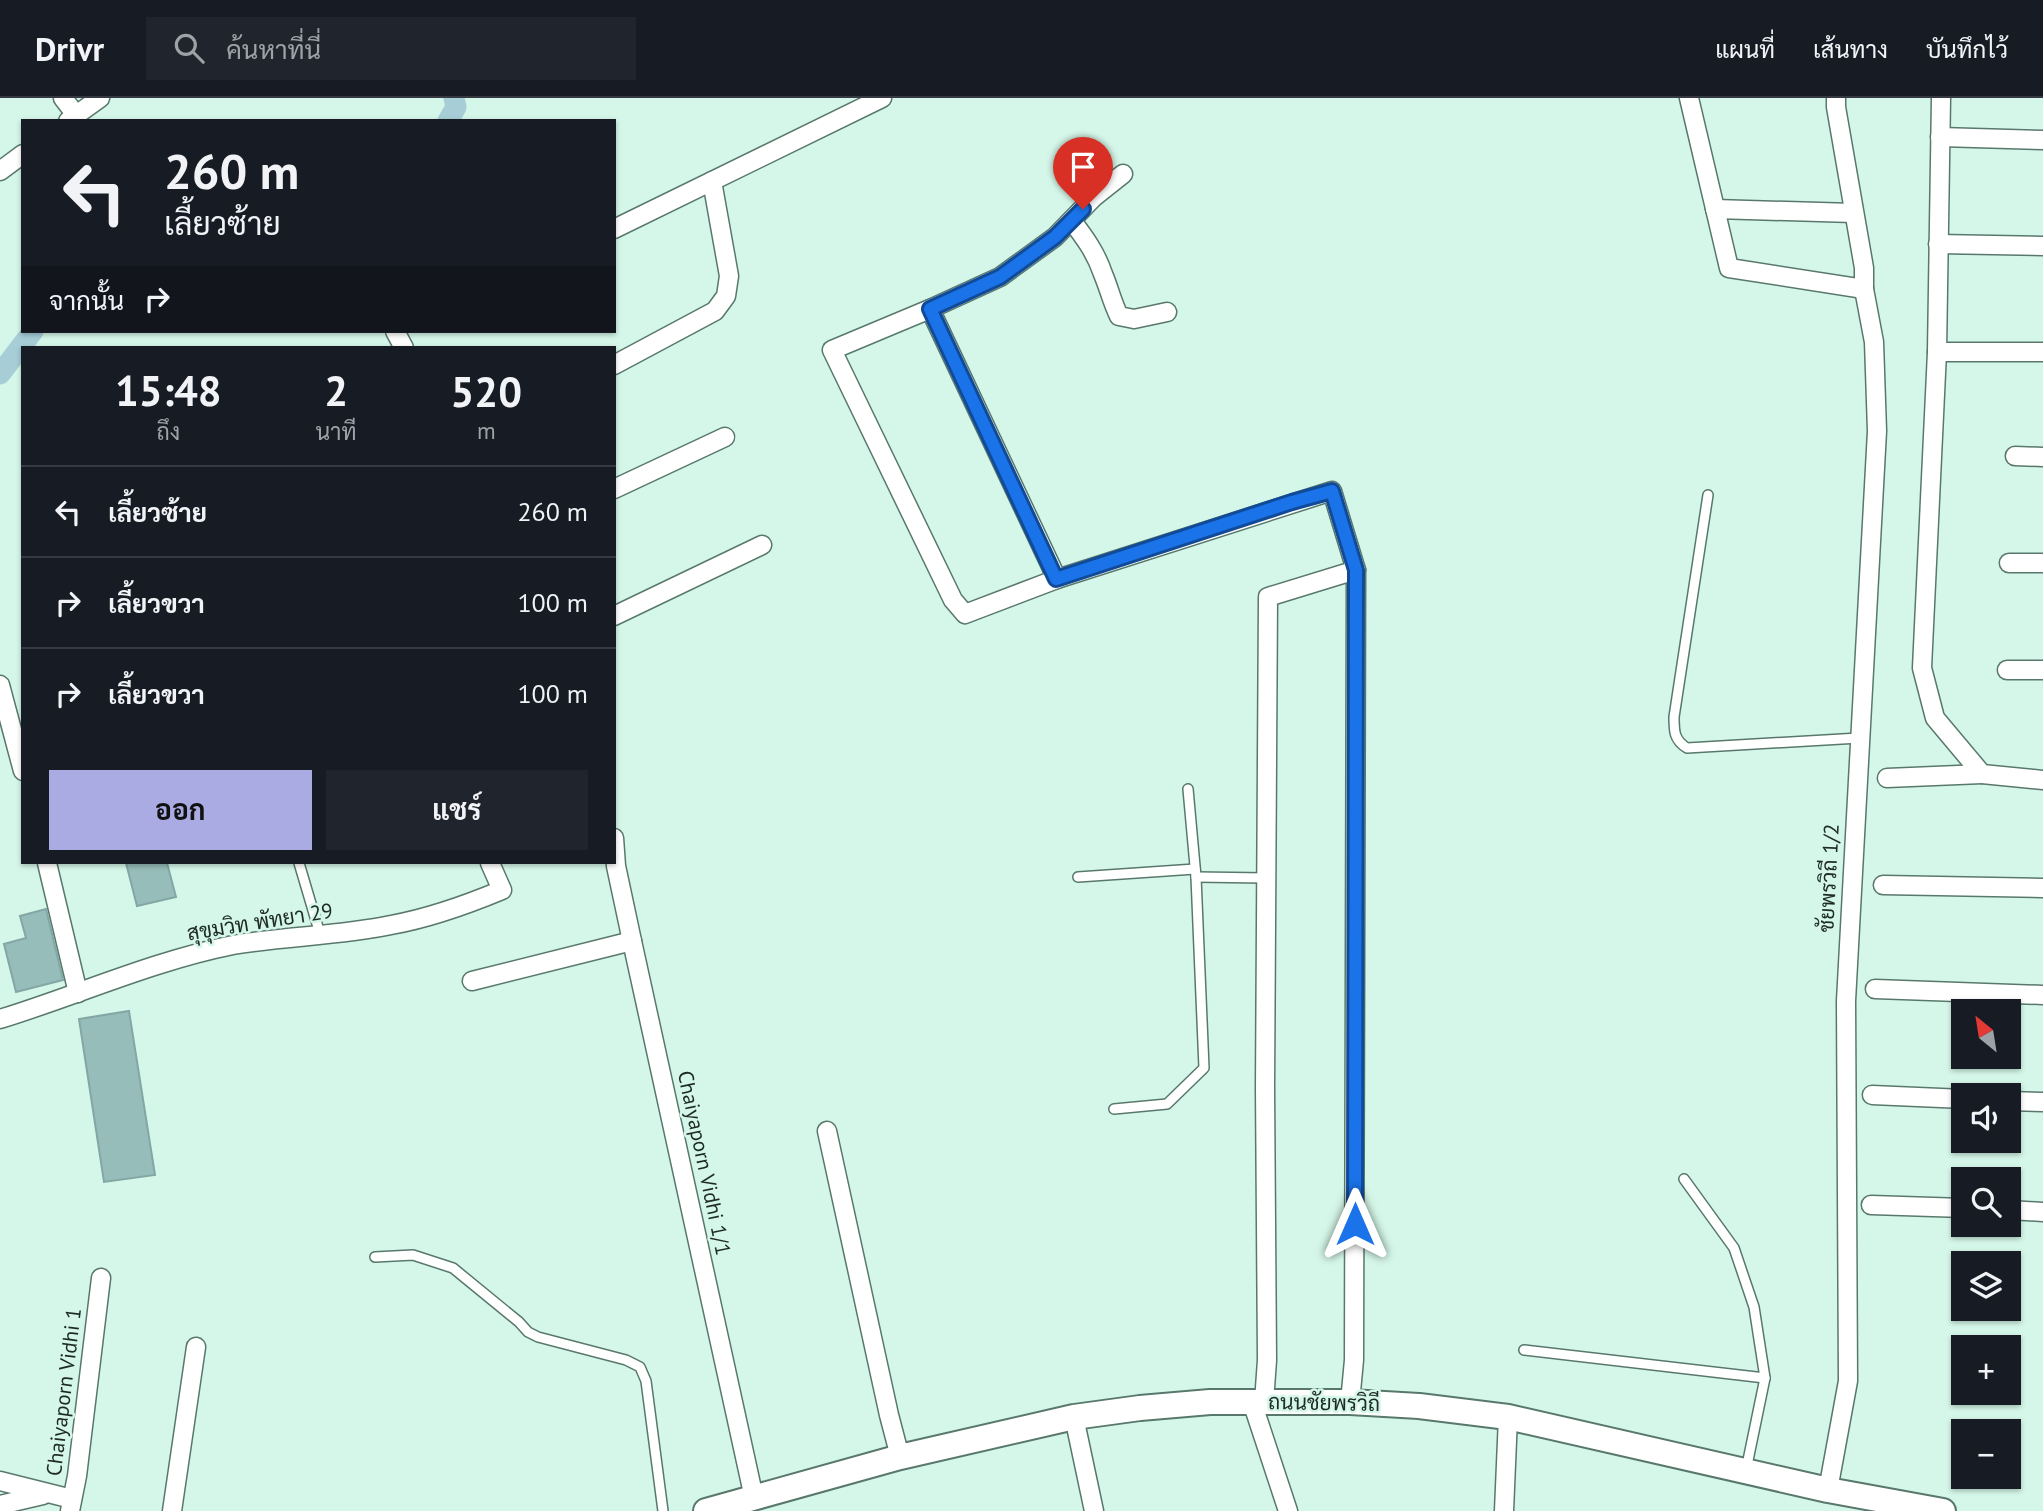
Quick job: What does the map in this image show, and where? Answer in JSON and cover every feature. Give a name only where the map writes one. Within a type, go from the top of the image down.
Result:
[{"type":"main road","name":"ถนนชัยพรวิถี","points":[[706,1511],[900,1457],[1074,1417],[1210,1402],[1350,1402],[1419,1406],[1508,1417],[1895,1506],[1943,1511]]},
{"type":"street","points":[[63,98],[72,118],[100,98]]},
{"type":"street","points":[[616,228],[882,98]]},
{"type":"street","points":[[1689,98],[1728,268],[1864,289]]},
{"type":"street","name":"ชัยพรวิถี 1/2","points":[[1828,1490],[1848,1381],[1846,1001],[1877,431],[1874,342],[1836,98]]},
{"type":"street","points":[[1941,98],[1937,352],[1922,668],[1935,718],[1982,774]]},
{"type":"street","points":[[1940,137],[2043,140]]},
{"type":"street","points":[[0,171],[21,155]]},
{"type":"street","points":[[1123,174],[1094,197],[1055,237],[1000,277],[832,350],[953,600],[965,614],[1056,579],[1332,491],[1356,570],[1354,1360],[1350,1402]]},
{"type":"street","points":[[616,364],[715,311],[726,296],[729,276],[712,181]]},
{"type":"street","points":[[1715,209],[1853,213]]},
{"type":"street","points":[[1072,221],[1090,244],[1119,316],[1135,318],[1167,312]]},
{"type":"street","points":[[1938,244],[2043,246]]},
{"type":"street","points":[[930,309],[1056,579]]},
{"type":"street","points":[[1937,352],[2043,352]]},
{"type":"street","points":[[616,488],[725,436]]},
{"type":"street","points":[[2015,457],[2043,457]]},
{"type":"street","points":[[616,615],[762,545]]},
{"type":"street","points":[[2009,563],[2043,563]]},
{"type":"street","points":[[1288,1511],[1258,1402],[1267,1360],[1265,1088],[1268,597],[1356,570]]},
{"type":"street","points":[[2007,670],[2043,670]]},
{"type":"street","points":[[0,685],[21,764]]},
{"type":"street","points":[[1887,778],[1982,774],[2043,780]]},
{"type":"street","points":[[47,864],[78,993]]},
{"type":"street","name":"สุขุมวิท พัทยา 29","points":[[0,1019],[169,960],[234,945],[390,926],[456,909],[502,890],[490,864]]},
{"type":"street","name":"Chaiyaporn Vidhi 1/1","points":[[616,864],[754,1498]]},
{"type":"street","points":[[1882,885],[2043,888]]},
{"type":"street","points":[[471,981],[632,941]]},
{"type":"street","points":[[1875,989],[2043,995]]},
{"type":"street","points":[[1872,1095],[1951,1098]]},
{"type":"street","points":[[2021,1101],[2043,1102]]},
{"type":"street","points":[[827,1131],[900,1457]]},
{"type":"street","points":[[1871,1205],[1951,1208]]},
{"type":"street","points":[[2021,1211],[2043,1212]]},
{"type":"street","name":"Chaiyaporn Vidhi 1","points":[[71,1505],[77,1476],[101,1278]]},
{"type":"street","points":[[172,1511],[196,1347]]},
{"type":"street","points":[[1074,1417],[1094,1511]]},
{"type":"street","points":[[1504,1511],[1508,1417]]},
{"type":"street","points":[[0,1481],[47,1494],[71,1505]]},
{"type":"street","points":[[0,1505],[47,1494]]},
{"type":"lane","points":[[1708,495],[1674,717],[1674,734],[1680,744],[1687,748],[1859,738]]},
{"type":"lane","points":[[1114,1109],[1167,1104],[1204,1068],[1196,873],[1188,789]]},
{"type":"lane","points":[[299,864],[320,934]]},
{"type":"lane","points":[[1079,877],[1196,873],[1266,878]]},
{"type":"lane","points":[[1684,1179],[1734,1248],[1754,1307],[1765,1378],[1746,1471]]},
{"type":"lane","points":[[375,1257],[413,1255],[453,1268],[528,1332],[626,1360],[640,1367],[646,1381],[663,1511]]},
{"type":"lane","points":[[1524,1350],[1765,1378]]},
{"type":"building","points":[[126,864],[167,864],[176,897],[137,906]]},
{"type":"building","points":[[46,909],[63,980],[16,992],[4,944],[26,938],[20,916]]},
{"type":"building","points":[[129,1011],[155,1175],[104,1182],[79,1019]]},
{"type":"waterway","points":[[449,119],[456,107],[454,98]]},
{"type":"waterway","points":[[21,346],[31,333]]},
{"type":"waterway","points":[[0,374],[21,347]]},
{"type":"route","points":[[1083,209],[1055,237],[1000,277],[930,309],[1056,579],[1332,491],[1356,570],[1355,1224]]}]
